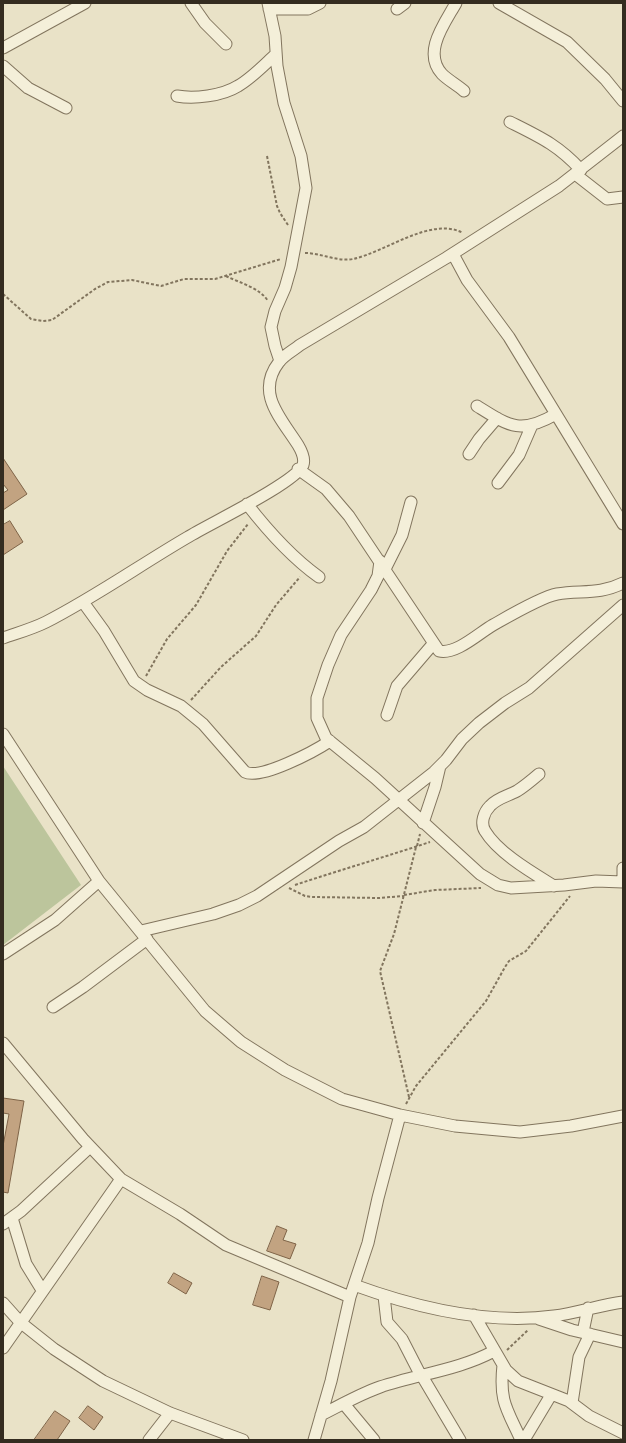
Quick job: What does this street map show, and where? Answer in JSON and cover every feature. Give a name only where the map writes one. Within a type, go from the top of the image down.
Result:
[{"type":"street","points":[[4,46],[85,3]]},
{"type":"street","points":[[191,3],[205,23],[226,44]]},
{"type":"street","points":[[280,361],[271,327],[274,311],[285,288],[298,240],[306,188],[301,156],[284,103],[276,54],[275,36],[268,6],[308,9],[320,3]]},
{"type":"street","points":[[456,3],[435,45],[434,55],[436,64],[442,74],[464,91]]},
{"type":"street","points":[[499,3],[567,42],[605,78],[623,101]]},
{"type":"street","points":[[177,96],[194,98],[230,90],[248,79],[276,54]]},
{"type":"street","points":[[3,66],[28,88],[66,108]]},
{"type":"street","points":[[510,122],[549,141],[567,154],[578,172],[607,199],[623,197]]},
{"type":"street","points":[[3,638],[44,623],[107,589],[188,537],[278,487],[303,466],[304,459],[301,451],[274,409],[269,394],[272,373],[280,361],[300,345],[453,254],[559,186],[623,136]]},
{"type":"street","points":[[453,254],[467,280],[509,337],[623,524]]},
{"type":"street","points":[[477,406],[497,418],[515,426],[540,424],[556,414]]},
{"type":"street","points":[[469,454],[478,439],[497,418]]},
{"type":"street","points":[[498,483],[519,455],[532,425]]},
{"type":"street","points":[[298,469],[326,489],[349,516],[439,651],[453,650],[492,626],[542,600],[557,594],[597,592],[623,583]]},
{"type":"street","points":[[411,502],[402,535],[382,565],[371,590],[341,635],[328,665],[317,698],[317,718],[326,738],[480,874],[498,885],[511,888],[554,886],[596,881],[623,882]]},
{"type":"street","points":[[247,504],[256,516],[293,556],[319,577]]},
{"type":"street","points":[[83,602],[104,632],[134,681],[184,708],[203,724],[242,770],[253,774],[298,760],[330,741]]},
{"type":"street","points":[[53,1007],[83,987],[144,935],[214,914],[257,896],[339,841],[364,827],[377,815],[418,785],[440,766],[462,739],[479,723],[529,688],[623,605]]},
{"type":"street","points":[[387,715],[397,686],[434,644]]},
{"type":"street","points":[[3,734],[99,881],[205,1011],[241,1042],[285,1070],[342,1099],[402,1116],[455,1126],[520,1132],[579,1125],[623,1116]]},
{"type":"street","points":[[423,823],[436,787],[440,766]]},
{"type":"street","points":[[539,774],[516,792],[491,805],[484,814],[483,824],[485,831],[505,852],[522,866],[554,886]]},
{"type":"street","points":[[623,868],[623,876]]},
{"type":"street","points":[[3,954],[55,920],[99,881]]},
{"type":"street","points":[[3,1043],[90,1147],[121,1179],[180,1214],[226,1245],[350,1297]]},
{"type":"street","points":[[318,1439],[322,1415],[332,1381],[350,1297],[368,1243],[378,1198],[402,1116]]},
{"type":"street","points":[[3,1224],[12,1218],[90,1147]]},
{"type":"street","points":[[3,1348],[42,1290],[75,1247],[121,1179]]},
{"type":"street","points":[[12,1218],[26,1264],[42,1290]]},
{"type":"street","points":[[354,1285],[384,1296],[447,1312],[501,1317],[535,1318],[555,1316],[623,1302]]},
{"type":"street","points":[[384,1296],[387,1322],[402,1339],[421,1376],[460,1440]]},
{"type":"street","points":[[3,1303],[20,1322],[70,1360],[103,1381],[170,1413],[243,1440]]},
{"type":"street","points":[[572,1403],[579,1356],[587,1333],[588,1308]]},
{"type":"street","points":[[474,1315],[498,1358],[518,1381],[572,1403],[589,1416],[623,1433]]},
{"type":"street","points":[[535,1318],[623,1342]]},
{"type":"street","points":[[322,1415],[380,1387],[442,1371],[483,1357],[498,1358]]},
{"type":"street","points":[[498,1358],[502,1395],[507,1412],[521,1440]]},
{"type":"street","points":[[524,1440],[551,1395]]},
{"type":"street","points":[[344,1404],[374,1440]]},
{"type":"street","points":[[153,1438],[170,1413]]},
{"type":"path","points":[[266,156],[280,213],[298,240]]},
{"type":"path","points":[[3,294],[31,319],[43,322],[52,320],[64,313],[84,297],[108,282],[132,280],[161,286],[184,279],[215,279],[294,254],[318,253],[344,260],[354,259],[425,230],[445,228],[460,231],[475,239]]},
{"type":"path","points":[[226,276],[265,296],[270,304],[273,320]]},
{"type":"path","points":[[140,685],[167,639],[196,605],[227,551],[242,529],[256,516]]},
{"type":"path","points":[[184,708],[221,668],[256,636],[276,605],[307,568]]},
{"type":"path","points":[[441,838],[288,887],[305,896],[313,897],[379,898],[435,890],[464,890],[498,885]]},
{"type":"path","points":[[409,1098],[380,971],[394,934],[416,847]]},
{"type":"path","points":[[402,1116],[409,1098],[416,1086],[486,1001],[505,966],[509,961],[526,951],[557,913],[578,883]]},
{"type":"path","points":[[498,1358],[535,1318]]},
{"type":"green space","points":[[3,766],[81,885],[3,945]]},
{"type":"building","points":[[3,458],[27,494],[3,510],[3,493],[8,490],[3,484]]},
{"type":"building","points":[[10,521],[23,542],[3,555],[3,525]]},
{"type":"building","points":[[3,1098],[24,1101],[8,1193],[3,1192],[3,1146],[9,1114],[3,1113]]},
{"type":"building","points":[[277,1226],[287,1230],[283,1240],[296,1244],[290,1259],[267,1251]]},
{"type":"building","points":[[174,1273],[192,1283],[186,1294],[168,1283]]},
{"type":"building","points":[[262,1276],[279,1282],[270,1310],[253,1305]]},
{"type":"building","points":[[88,1406],[103,1417],[94,1430],[79,1418]]},
{"type":"building","points":[[55,1411],[70,1421],[57,1440],[34,1440]]}]
